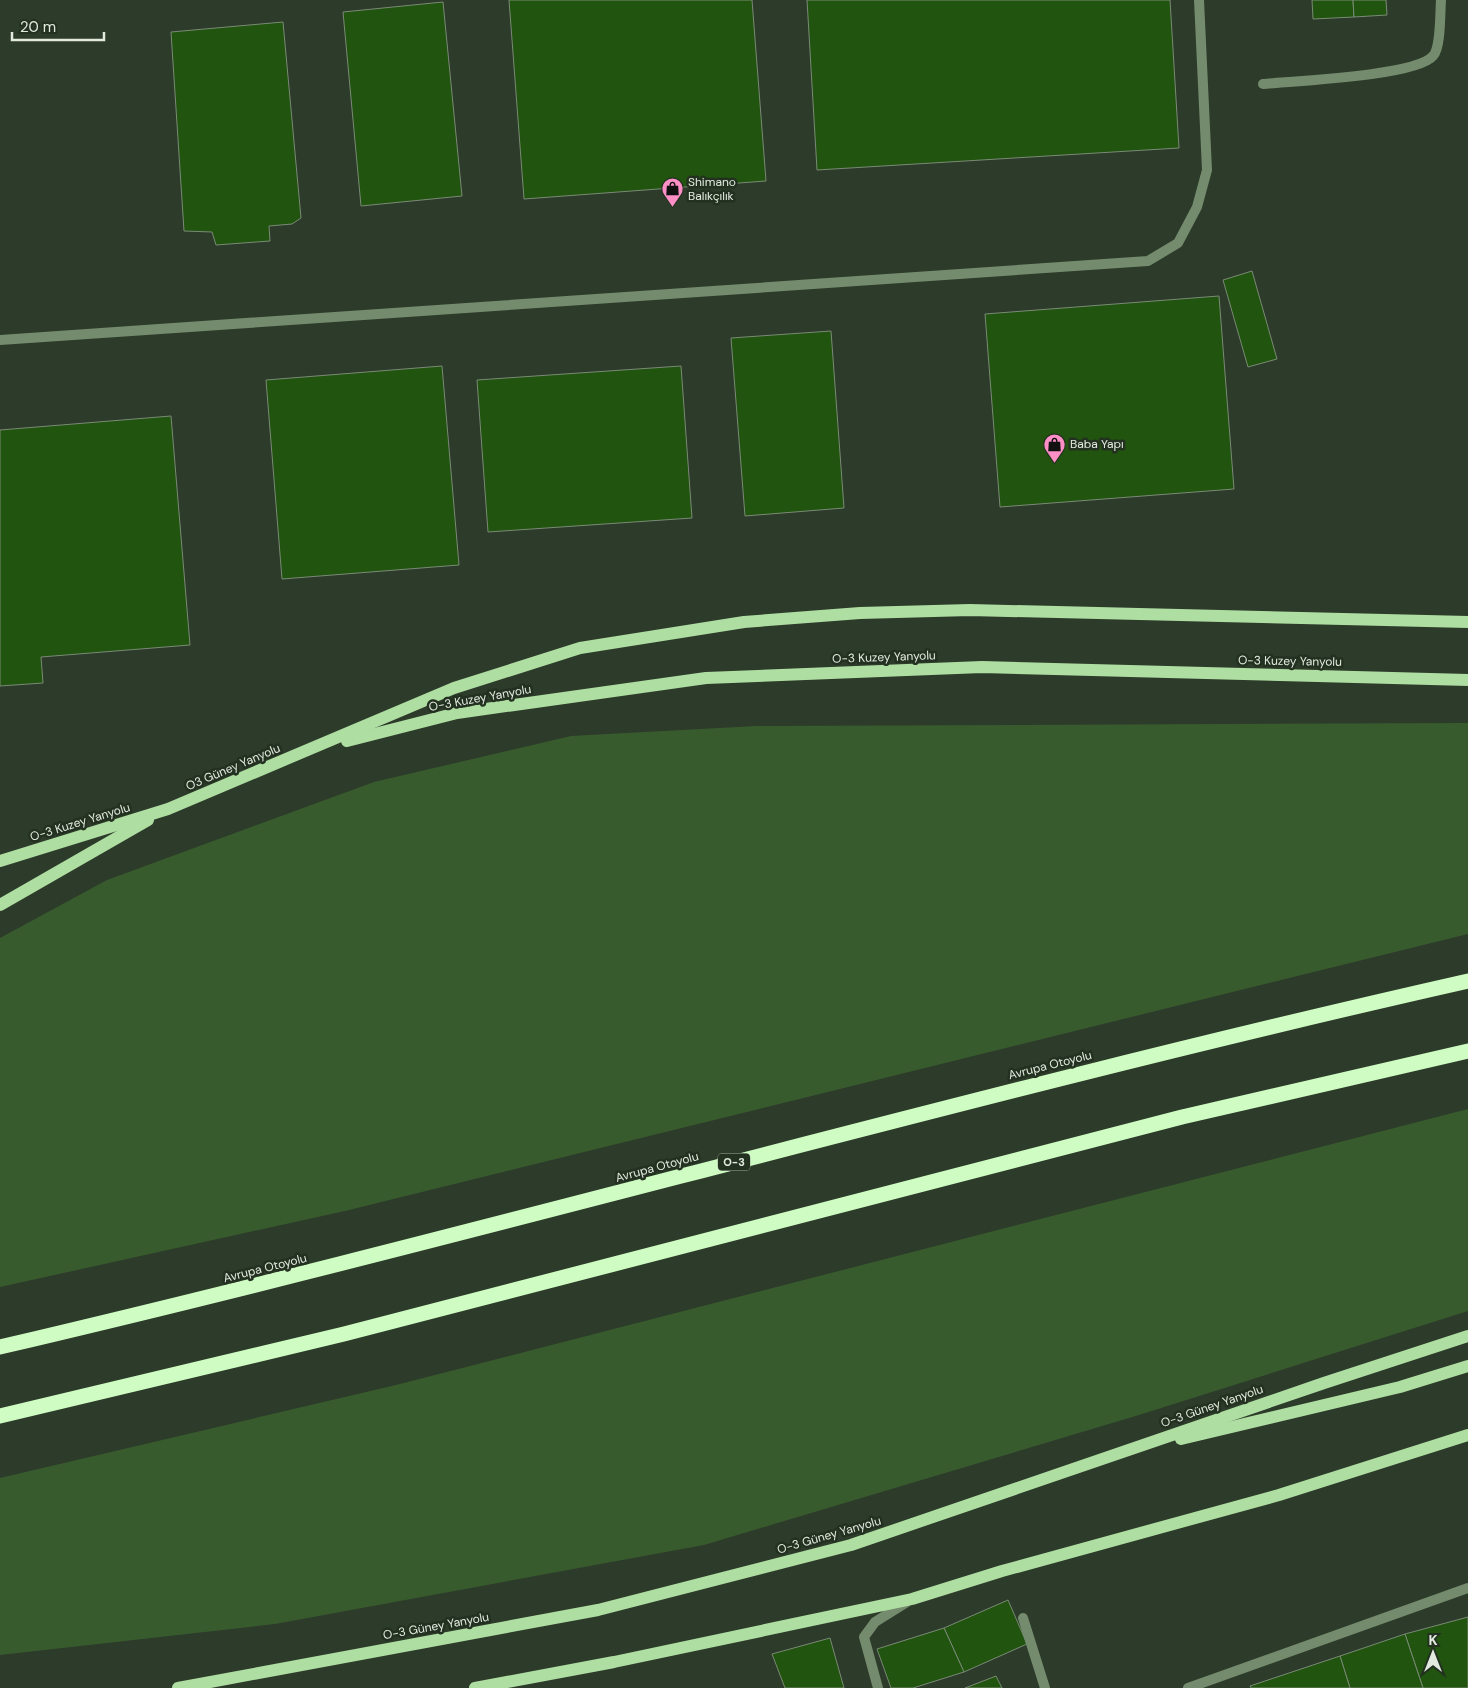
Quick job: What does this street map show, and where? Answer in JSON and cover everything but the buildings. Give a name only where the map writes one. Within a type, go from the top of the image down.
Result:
[{"type":"highway","name":"Avrupa Otoyolu","points":[[0,1347],[450,1237],[1013,1090],[1306,1017],[1468,981]]},
{"type":"highway","points":[[0,1416],[344,1334],[1182,1117],[1468,1051]]},
{"type":"main road","points":[[308,751],[454,688],[580,648],[744,622],[860,614],[970,610],[1468,622]]},
{"type":"main road","name":"O-3 Kuzey Yanyolu","points":[[308,751],[457,713],[706,678],[982,667],[1468,680]]},
{"type":"main road","name":"O3 Güney Yanyolu","points":[[168,809],[308,751]]},
{"type":"main road","points":[[0,905],[168,809]]},
{"type":"main road","name":"O-3 Kuzey Yanyolu","points":[[0,861],[168,809]]},
{"type":"main road","name":"O-3 Güney Yanyolu","points":[[178,1688],[598,1610],[851,1545],[1324,1383],[1468,1336]]},
{"type":"main road","points":[[1106,1457],[1400,1387],[1468,1366]]},
{"type":"main road","points":[[476,1688],[614,1662],[912,1599],[1279,1495],[1468,1435]]},
{"type":"street","points":[[0,340],[1148,261],[1178,243],[1197,207],[1207,170],[1199,0]]},
{"type":"street","points":[[1263,84],[1384,74],[1427,61],[1437,49],[1441,0]]},
{"type":"street","points":[[1188,1688],[1468,1588]]},
{"type":"street","points":[[878,1688],[864,1637],[875,1622],[912,1599]]},
{"type":"street","points":[[1024,1618],[1045,1688]]},
{"type":"green space","points":[[1468,723],[1468,934],[345,1211],[0,1287],[0,938],[107,880],[374,782],[571,736],[756,726]]},
{"type":"green space","points":[[1468,1109],[1468,1311],[1139,1415],[704,1545],[275,1624],[0,1655],[0,1478],[396,1385]]},
{"type":"place","name":"Shimano Balıkçılık","points":[[672,208]]},
{"type":"place","name":"Baba Yapı","points":[[1054,463]]}]
